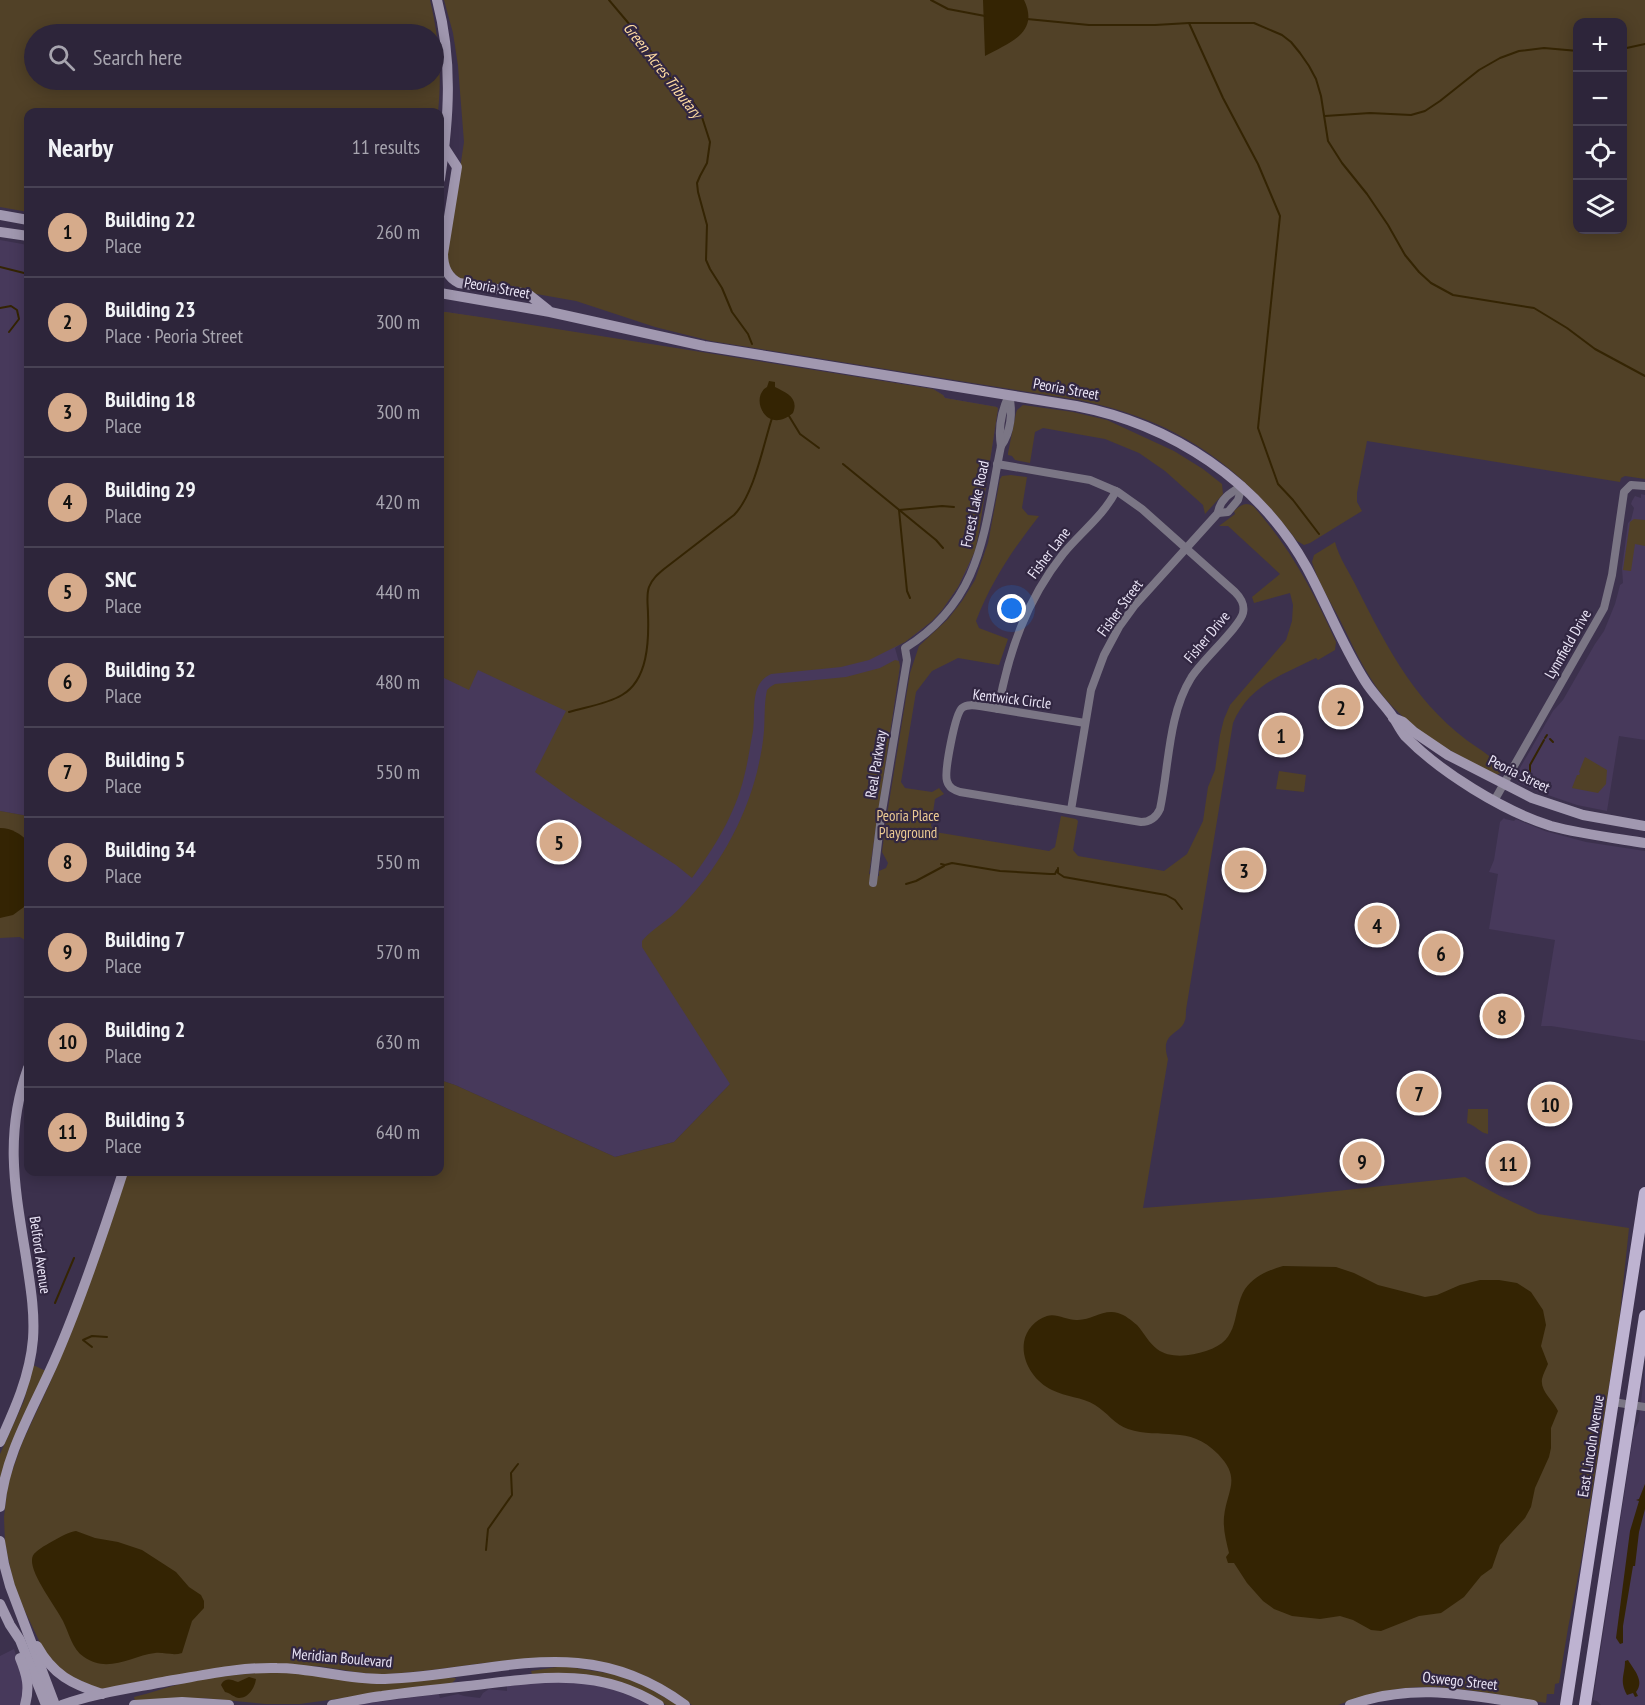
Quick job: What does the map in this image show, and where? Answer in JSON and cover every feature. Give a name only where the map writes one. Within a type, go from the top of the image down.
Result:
[{"type":"main road","points":[[437,0],[442,24]]},
{"type":"main road","points":[[444,32],[448,71],[448,119],[444,147],[457,167],[444,248]]},
{"type":"main road","points":[[0,215],[24,219]]},
{"type":"main road","points":[[0,232],[24,235]]},
{"type":"main road","points":[[444,265],[447,273],[459,283],[528,294],[550,312]]},
{"type":"main road","name":"Peoria Street","points":[[444,294],[550,312],[704,346],[1094,409],[1148,426],[1198,453],[1242,486],[1272,518],[1300,556],[1357,668],[1373,693],[1403,734],[1424,754],[1494,801],[1543,823],[1645,843]]},
{"type":"main road","name":"Peoria Street","points":[[1393,718],[1403,722],[1448,755],[1544,803],[1577,814],[1645,826]]},
{"type":"main road","name":"Belford Avenue","points":[[0,1442],[25,1383],[33,1338],[31,1288],[15,1190],[13,1160],[14,1131],[24,1083]]},
{"type":"main road","points":[[0,1507],[4,1479],[11,1457],[71,1320],[97,1252],[122,1176]]},
{"type":"main road","name":"East Lincoln Avenue","points":[[1566,1705],[1645,1192]]},
{"type":"main road","points":[[1585,1705],[1645,1316]]},
{"type":"main road","points":[[0,1541],[9,1583],[55,1705]]},
{"type":"main road","points":[[0,1604],[27,1678],[28,1692],[25,1705]]},
{"type":"main road","points":[[8,1623],[20,1640],[46,1705]]},
{"type":"main road","points":[[30,1636],[47,1661],[62,1676],[80,1687],[104,1694]]},
{"type":"main road","name":"Meridian Boulevard","points":[[62,1705],[104,1694],[240,1669],[281,1668],[386,1679],[565,1661],[599,1665],[633,1675],[655,1685],[685,1705]]},
{"type":"main road","points":[[332,1705],[382,1696],[538,1677],[583,1678],[633,1692],[659,1705]]},
{"type":"main road","name":"Oswego Street","points":[[1350,1705],[1389,1694],[1421,1691],[1454,1693],[1533,1705]]},
{"type":"main road","points":[[134,1705],[170,1702],[230,1705]]},
{"type":"street","name":"Forest Lake Road","points":[[905,648],[920,639],[942,618],[959,596],[970,576],[983,541],[1001,446],[999,436],[1004,406],[1010,395]]},
{"type":"street","name":"Fisher Drive","points":[[997,464],[1090,480],[1116,490],[1137,505],[1186,548],[1240,597],[1244,605],[1239,621],[1195,671],[1182,696],[1175,718],[1159,811],[1150,821],[1143,822],[1071,810]]},
{"type":"street","name":"Fisher Street","points":[[1071,810],[1095,676],[1113,636],[1135,605],[1218,513],[1219,505],[1229,493],[1242,486]]},
{"type":"street","name":"Lynnfield Drive","points":[[1494,801],[1604,608],[1611,581],[1624,494],[1628,487],[1645,486]]},
{"type":"street","name":"Fisher Lane","points":[[998,709],[1012,647],[1036,595],[1060,559],[1108,504],[1116,490]]},
{"type":"street","name":"Real Parkway","points":[[873,883],[881,817],[907,660],[905,648]]},
{"type":"street","name":"Kentwick Circle","points":[[1071,810],[958,791],[949,786],[946,779],[955,721],[964,707],[972,705],[1085,723]]},
{"type":"street","points":[[1613,1402],[1645,1407]]},
{"type":"shaded area","points":[[983,0],[1024,0],[1028,11],[1028,21],[1020,36],[985,56]]},
{"type":"shaded area","points":[[0,240],[24,244],[24,815],[0,811]]},
{"type":"shaded area","points":[[444,312],[933,389],[945,398],[998,409],[979,532],[970,564],[942,610],[920,631],[895,648],[900,666],[872,855],[854,956],[674,1142],[615,1157],[444,1081]]},
{"type":"shaded area","points":[[769,381],[775,382],[775,387],[788,394],[793,400],[793,413],[783,419],[768,418],[760,406],[762,392]]},
{"type":"shaded area","points":[[1641,494],[1645,495],[1645,740],[1619,736],[1607,811],[1577,805],[1539,792],[1519,783],[1517,773],[1604,631],[1620,585],[1623,583],[1622,568],[1628,523],[1634,508],[1631,504],[1635,496],[1641,498]]},
{"type":"shaded area","points":[[1504,818],[1514,821],[1516,819],[1545,831],[1586,842],[1645,851],[1645,1041],[1541,1026],[1555,940],[1489,929],[1498,874],[1489,872],[1494,860],[1500,822]]},
{"type":"shaded area","points":[[0,828],[16,832],[24,838],[24,907],[13,915],[0,918]]},
{"type":"shaded area","points":[[1283,1266],[1336,1267],[1378,1285],[1425,1297],[1480,1280],[1517,1283],[1531,1292],[1543,1310],[1546,1325],[1541,1346],[1548,1364],[1542,1377],[1542,1383],[1558,1411],[1551,1428],[1549,1457],[1535,1488],[1531,1507],[1525,1518],[1500,1545],[1492,1568],[1481,1576],[1464,1597],[1441,1613],[1419,1616],[1381,1631],[1371,1630],[1340,1616],[1320,1619],[1292,1616],[1274,1609],[1263,1601],[1247,1583],[1234,1563],[1228,1563],[1226,1557],[1229,1553],[1224,1522],[1231,1478],[1229,1470],[1218,1454],[1196,1439],[1174,1434],[1140,1432],[1123,1427],[1090,1402],[1057,1392],[1046,1386],[1035,1377],[1027,1364],[1024,1342],[1027,1333],[1039,1320],[1051,1315],[1078,1320],[1107,1312],[1118,1313],[1137,1325],[1151,1344],[1162,1352],[1181,1356],[1206,1351],[1225,1340],[1230,1333],[1241,1298],[1249,1284],[1262,1274]]},
{"type":"shaded area","points":[[1645,1365],[1645,1705],[1601,1705],[1593,1700],[1634,1431],[1639,1421]]},
{"type":"shaded area","points":[[1645,1484],[1645,1509],[1623,1626],[1623,1643],[1620,1644],[1616,1638],[1630,1531],[1639,1501],[1636,1500],[1639,1499]]},
{"type":"shaded area","points":[[76,1531],[142,1550],[176,1572],[189,1587],[201,1595],[204,1608],[192,1621],[182,1653],[155,1653],[111,1664],[93,1662],[80,1654],[35,1574],[32,1560],[34,1554],[43,1547]]},
{"type":"shaded area","points":[[14,1649],[24,1679],[22,1705],[0,1705],[0,1656]]},
{"type":"shaded area","points":[[1628,1660],[1639,1680],[1636,1692],[1638,1696],[1635,1697],[1633,1693],[1627,1695],[1623,1685],[1625,1661]]},
{"type":"shaded area","points":[[249,1677],[256,1679],[253,1689],[243,1698],[237,1698],[225,1692],[221,1685],[226,1680],[238,1682]]},
{"type":"shaded area","points":[[539,1682],[578,1682],[609,1688],[649,1705],[355,1705],[439,1694],[440,1698],[458,1694],[480,1698],[489,1689],[507,1691],[507,1686]]},
{"type":"green space","points":[[0,0],[430,0],[435,24],[24,24],[24,90],[440,90],[438,108],[24,108],[24,211],[0,207]]},
{"type":"green space","points":[[444,0],[1645,0],[1645,479],[1625,476],[1620,482],[1367,441],[1357,493],[1357,502],[1362,511],[1304,545],[1297,541],[1275,513],[1228,467],[1175,433],[1114,409],[1079,400],[711,341],[655,327],[576,301],[462,281],[449,268],[447,255],[464,142],[453,33]]},
{"type":"green space","points":[[444,312],[933,389],[945,398],[997,407],[975,551],[958,587],[932,621],[905,642],[869,660],[841,667],[771,674],[764,678],[756,691],[753,731],[740,791],[730,817],[692,878],[676,865],[571,798],[535,772],[566,711],[478,670],[469,690],[444,678]]},
{"type":"green space","points":[[1023,405],[1073,412],[1107,420],[1174,451],[1203,469],[1222,484],[1223,494],[1205,514],[1203,505],[1165,471],[1139,453],[1105,439],[1043,428],[1035,432],[1030,463],[1015,460],[1008,453],[1016,413]]},
{"type":"green space","name":"Peoria Place Playground","points":[[1002,476],[1027,477],[1022,508],[1028,515],[1039,516],[1003,566],[976,621],[979,628],[1008,639],[999,665],[958,658],[932,671],[916,692],[901,782],[905,788],[932,792],[939,788],[944,794],[935,799],[931,826],[935,832],[1049,851],[1055,847],[1061,816],[1078,821],[1073,850],[1078,856],[1164,871],[1187,854],[1203,821],[1208,787],[1215,770],[1220,735],[1230,705],[1286,640],[1292,621],[1293,605],[1290,593],[1254,603],[1252,597],[1280,574],[1228,526],[1219,526],[1235,514],[1234,511],[1241,506],[1248,504],[1254,507],[1279,539],[1310,588],[1336,642],[1335,650],[1318,660],[1316,658],[1279,676],[1257,690],[1240,710],[1233,723],[1186,1018],[1183,1025],[1168,1039],[1166,1044],[1168,1059],[1143,1208],[1281,1197],[1465,1177],[1538,1214],[1629,1228],[1619,1323],[1582,1556],[1559,1683],[1555,1684],[1554,1694],[1547,1694],[1546,1703],[1476,1691],[1423,1687],[1380,1692],[1338,1705],[692,1705],[656,1681],[620,1667],[583,1660],[546,1658],[508,1660],[389,1674],[297,1666],[99,1689],[64,1673],[44,1651],[13,1581],[5,1543],[4,1517],[8,1483],[22,1443],[71,1333],[126,1176],[444,1176],[444,1081],[615,1157],[674,1142],[730,1084],[642,947],[642,941],[676,912],[706,878],[737,827],[758,767],[764,736],[767,690],[775,684],[846,677],[880,668],[895,660],[899,661],[900,666],[869,874],[879,876],[879,871],[886,868],[888,863],[882,852],[910,673],[919,646],[948,619],[975,580],[988,543]]},
{"type":"green space","points":[[1634,519],[1645,520],[1645,546],[1635,544],[1631,571],[1623,570],[1630,522]]},
{"type":"green space","points":[[1335,542],[1342,560],[1393,656],[1421,696],[1457,732],[1505,765],[1501,773],[1496,775],[1435,741],[1408,721],[1383,696],[1360,659],[1312,562],[1314,555]]},
{"type":"green space","points":[[1585,757],[1607,770],[1606,784],[1598,793],[1572,788]]},
{"type":"green space","points":[[1279,771],[1306,775],[1304,792],[1276,789]]},
{"type":"green space","points":[[0,811],[24,815],[24,940],[20,937],[0,938]]},
{"type":"green space","points":[[1468,1109],[1488,1109],[1488,1134],[1467,1123]]},
{"type":"green space","points":[[33,1365],[46,1371],[0,1481],[0,1454],[24,1401]]},
{"type":"green space","points":[[563,1666],[613,1674],[640,1683],[678,1705],[666,1705],[651,1696],[581,1674],[532,1674],[531,1671]]},
{"type":"green space","points":[[269,1672],[456,1679],[452,1683],[300,1704],[266,1704],[202,1698],[135,1701],[134,1697],[205,1679]]},
{"type":"waterway","name":"Green Acres Tributary","points":[[609,0],[701,114],[710,142],[707,163],[697,183],[707,225],[706,260],[732,312],[748,334],[752,344]]},
{"type":"waterway","points":[[931,0],[948,9],[985,16]]},
{"type":"waterway","points":[[1027,19],[1089,25],[1254,23],[1282,35],[1300,53],[1316,79],[1328,141],[1419,272],[1431,283],[1453,295],[1534,308],[1567,328],[1595,349],[1645,376]]},
{"type":"waterway","points":[[1189,23],[1223,98],[1258,164],[1280,216],[1258,428],[1278,484],[1319,534]]},
{"type":"waterway","points":[[1627,48],[1645,44]]},
{"type":"waterway","points":[[1325,116],[1370,113],[1411,115],[1425,111],[1479,70],[1500,58],[1519,51],[1544,48],[1573,51]]},
{"type":"waterway","points":[[0,267],[24,273]]},
{"type":"waterway","points":[[0,308],[11,306],[17,310],[19,319],[9,332]]},
{"type":"waterway","points":[[789,416],[800,434],[819,448]]},
{"type":"waterway","points":[[569,712],[616,698],[631,688],[637,680],[647,648],[647,597],[650,584],[662,571],[734,515],[741,506],[752,483],[772,418]]},
{"type":"waterway","points":[[843,464],[943,548]]},
{"type":"waterway","points":[[910,598],[907,591],[899,510],[954,507]]},
{"type":"waterway","points":[[1550,739],[1553,742]]},
{"type":"waterway","points":[[1530,776],[1530,765],[1544,740]]},
{"type":"waterway","points":[[941,864],[952,863],[1000,871],[1050,874],[1055,874],[1057,870]]},
{"type":"waterway","points":[[906,884],[944,866]]},
{"type":"waterway","points":[[1058,868],[1058,873],[1064,877],[1166,895],[1175,900],[1182,909]]},
{"type":"waterway","points":[[55,1303],[74,1258]]},
{"type":"waterway","points":[[92,1347],[83,1340],[92,1336],[107,1337]]},
{"type":"waterway","points":[[486,1550],[488,1529],[512,1495],[511,1473],[518,1464]]},
{"type":"place","name":"Building 23","points":[[1341,707]]},
{"type":"place","name":"Building 22","points":[[1281,735]]},
{"type":"place","name":"SNC","points":[[559,842]]},
{"type":"place","name":"Building 18","points":[[1244,870]]},
{"type":"place","name":"Building 29","points":[[1377,925]]},
{"type":"place","name":"Building 32","points":[[1441,953]]},
{"type":"place","name":"Building 34","points":[[1502,1016]]},
{"type":"place","name":"Building 5","points":[[1419,1093]]},
{"type":"place","name":"Building 2","points":[[1550,1104]]},
{"type":"place","name":"Building 7","points":[[1362,1161]]},
{"type":"place","name":"Building 3","points":[[1508,1163]]}]
